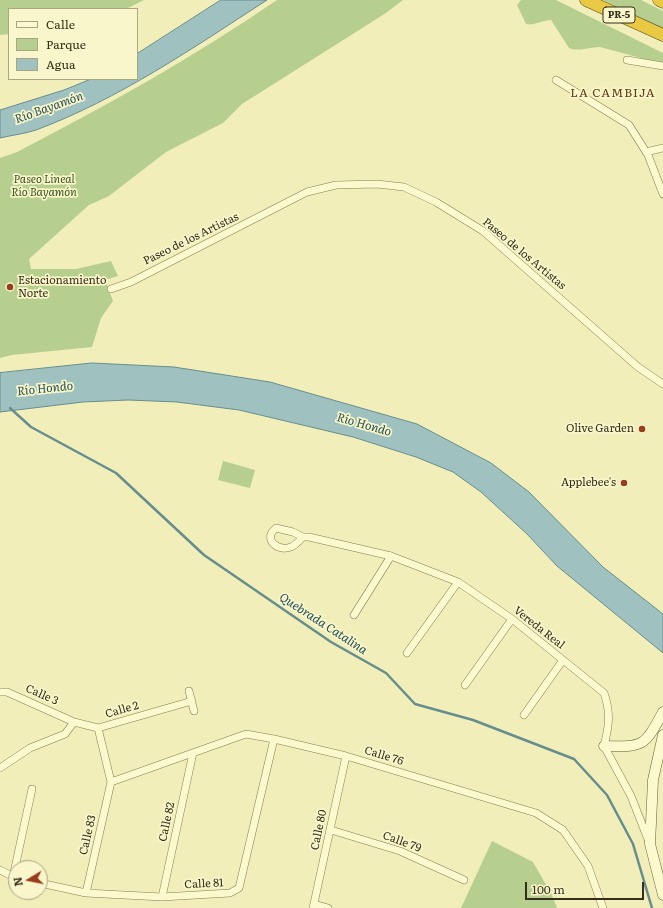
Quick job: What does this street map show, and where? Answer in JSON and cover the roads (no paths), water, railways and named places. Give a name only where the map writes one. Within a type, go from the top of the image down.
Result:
[{"type":"highway","name":"PR-5","points":[[586,0],[663,35]]},
{"type":"highway","points":[[659,0],[663,2]]},
{"type":"highway","points":[[652,30],[663,42]]},
{"type":"main road","points":[[604,746],[635,746],[644,742],[663,712]]},
{"type":"main road","points":[[663,735],[653,780],[650,844],[663,895]]},
{"type":"street","points":[[627,60],[663,66]]},
{"type":"street","points":[[556,80],[629,126],[646,152],[663,194]]},
{"type":"street","points":[[646,152],[663,148]]},
{"type":"street","name":"Paseo de los Artistas","points":[[111,289],[131,282],[307,192],[347,184],[394,186],[404,188],[436,202],[483,231],[638,367],[663,384]]},
{"type":"street","name":"Vereda Real","points":[[303,537],[309,537],[391,556],[458,582],[512,619],[604,693],[609,709],[608,731],[604,746]]},
{"type":"street","points":[[354,615],[391,556]]},
{"type":"street","points":[[406,653],[458,582]]},
{"type":"street","points":[[465,685],[512,619]]},
{"type":"street","points":[[524,715],[563,660]]},
{"type":"street","points":[[189,691],[194,711]]},
{"type":"street","name":"Calle 3","points":[[0,692],[7,692],[74,722]]},
{"type":"street","name":"Calle 2","points":[[74,722],[98,728],[192,701]]},
{"type":"street","points":[[0,768],[30,748],[65,734],[74,722]]},
{"type":"street","points":[[98,728],[111,782]]},
{"type":"street","name":"Calle 76","points":[[111,782],[246,734],[346,756],[536,813],[563,830],[588,866],[603,908]]},
{"type":"street","name":"Calle 81","points":[[48,885],[86,892],[162,897],[230,893],[239,888],[274,739]]},
{"type":"street","points":[[604,746],[631,796],[650,844]]},
{"type":"street","name":"Calle 82","points":[[162,897],[193,753]]},
{"type":"street","name":"Calle 80","points":[[314,906],[346,756]]},
{"type":"street","name":"Calle 83","points":[[86,892],[111,782]]},
{"type":"street","points":[[17,860],[32,789]]},
{"type":"street","name":"Calle 79","points":[[331,830],[400,850],[464,880]]},
{"type":"street","points":[[314,906],[328,908]]},
{"type":"water","name":"Río Bayamón","points":[[221,0],[267,0],[155,71],[97,103],[36,130],[0,138],[0,110],[64,90],[89,80],[138,80],[138,53]]},
{"type":"water","name":"Río Hondo","points":[[92,363],[174,367],[270,382],[417,424],[491,463],[529,492],[603,567],[663,614],[663,653],[557,566],[527,534],[481,492],[453,472],[416,457],[353,437],[239,410],[177,402],[128,400],[83,402],[0,412],[0,373]]},
{"type":"waterway","name":"Quebrada Catalina","points":[[10,408],[31,427],[116,473],[204,555],[331,642],[386,673],[415,704],[473,720],[574,759],[607,795],[633,844],[652,908]]},
{"type":"place","name":"Estacionamiento Norte","points":[[10,287]]},
{"type":"place","name":"Olive Garden","points":[[642,429]]},
{"type":"place","name":"Applebee's","points":[[624,483]]},
{"type":"district","name":"LA CAMBIJA","points":[[613,93]]},
{"type":"park label","name":"Paseo Lineal Río Bayamón","points":[[44,186]]}]
